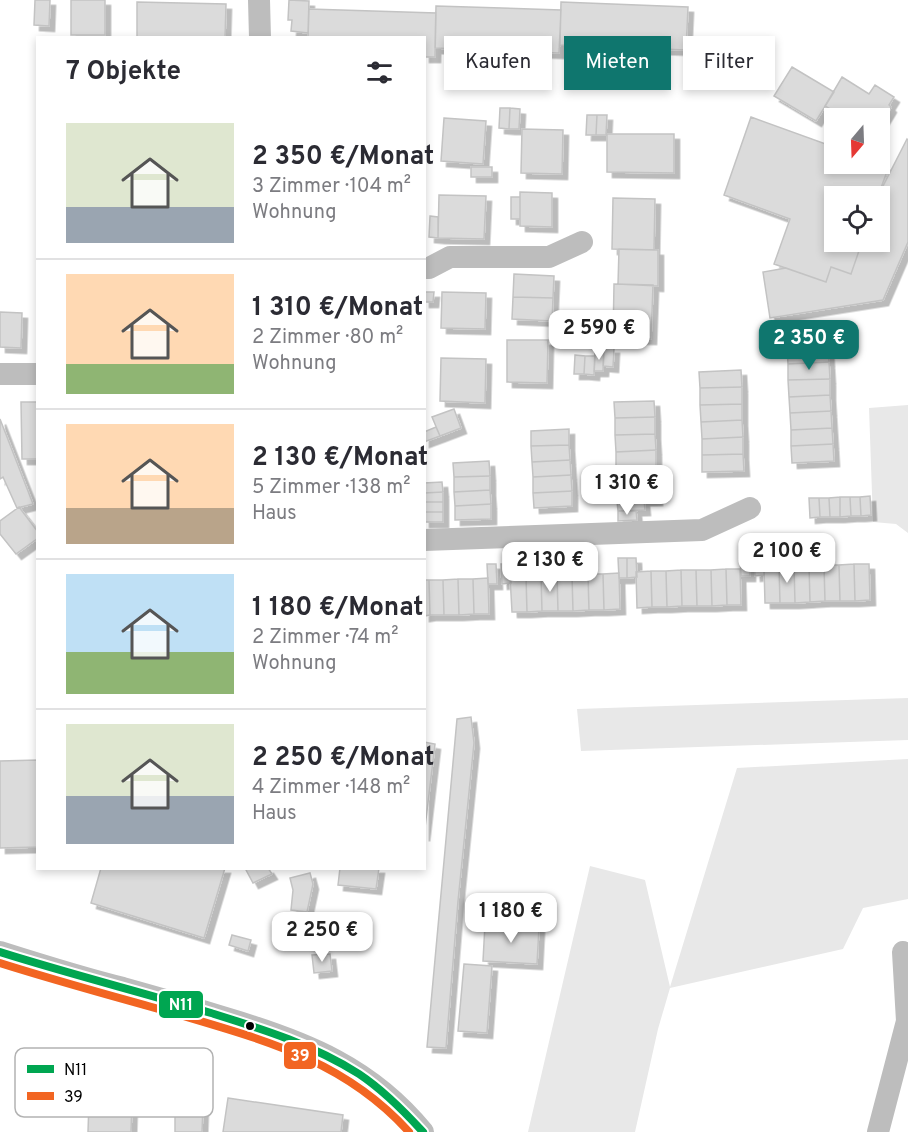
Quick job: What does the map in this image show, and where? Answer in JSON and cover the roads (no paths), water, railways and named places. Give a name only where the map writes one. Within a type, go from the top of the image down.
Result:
[{"type":"street","points":[[259,0],[260,36]]},
{"type":"street","points":[[426,268],[450,257],[549,257],[582,242]]},
{"type":"street","points":[[0,374],[36,374]]},
{"type":"street","points":[[426,540],[702,530],[750,508]]},
{"type":"street","points":[[0,952],[259,1028],[318,1050],[368,1079],[411,1116],[423,1132]]},
{"type":"street","points":[[878,1132],[907,1021],[903,952]]}]
